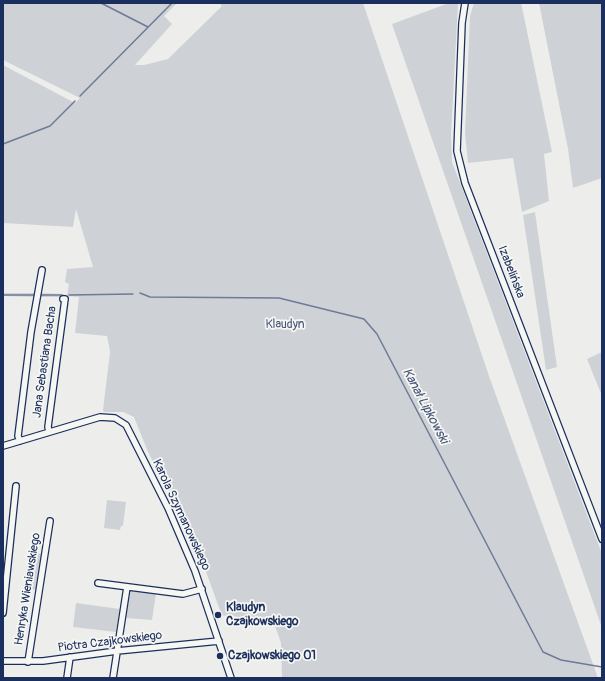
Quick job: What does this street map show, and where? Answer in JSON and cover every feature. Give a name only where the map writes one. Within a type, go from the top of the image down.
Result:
[{"type":"street","name":"Izabelińska","points":[[465,3],[462,23],[457,151],[464,183],[602,539]]},
{"type":"street","points":[[20,441],[18,436],[31,332],[42,270]]},
{"type":"street","name":"Jana Sebastiana Bacha","points":[[48,431],[65,299],[63,299]]},
{"type":"street","name":"Karola Szymanowskiego","points":[[48,431],[105,416],[119,420],[130,430],[180,534],[202,589],[231,678]]},
{"type":"street","points":[[3,446],[48,431]]},
{"type":"street","points":[[3,613],[16,486]]},
{"type":"street","name":"Henryka Wieniawskiego","points":[[28,662],[50,520]]},
{"type":"street","points":[[98,583],[183,594],[202,589]]},
{"type":"street","points":[[113,678],[127,587]]},
{"type":"street","name":"Piotra Czajkowskiego","points":[[3,661],[51,661],[117,651],[219,641]]},
{"type":"street","points":[[67,678],[70,657]]},
{"type":"green space","name":"Klaudyn","points":[[3,3],[177,3],[164,16],[172,24],[135,65],[144,65],[168,59],[222,6],[219,3],[363,3],[489,376],[598,678],[282,678],[281,643],[275,626],[230,615],[222,616],[200,555],[148,452],[134,417],[123,412],[104,412],[103,410],[110,352],[107,336],[75,333],[79,297],[67,296],[69,284],[65,282],[67,269],[93,267],[76,209],[73,227],[3,223],[3,65],[75,103],[80,98],[3,60]]},
{"type":"green space","points":[[449,3],[458,3],[451,135],[452,162],[602,554],[602,628],[392,24]]},
{"type":"green space","points":[[474,3],[521,3],[552,152],[544,154],[549,201],[522,212],[513,158],[468,163],[465,133],[470,16]]},
{"type":"green space","points":[[539,3],[602,3],[602,178],[573,188],[568,149]]},
{"type":"green space","points":[[535,212],[557,367],[546,370],[523,215]]},
{"type":"green space","points":[[3,293],[36,293],[35,297],[3,296]]},
{"type":"green space","points":[[39,293],[64,294],[64,297],[39,297]]},
{"type":"green space","points":[[602,352],[602,396],[587,359]]},
{"type":"green space","points":[[107,500],[126,502],[123,526],[121,526],[120,530],[104,528]]},
{"type":"green space","points":[[29,552],[43,554],[38,590],[23,588]]},
{"type":"green space","points":[[132,591],[156,594],[152,620],[126,618],[130,593]]},
{"type":"green space","points":[[76,603],[120,609],[116,632],[73,627]]},
{"type":"waterway","points":[[101,3],[148,27]]},
{"type":"waterway","points":[[80,96],[172,3]]},
{"type":"waterway","points":[[3,144],[50,126],[75,101]]},
{"type":"waterway","name":"Kanał Lipkowski","points":[[140,293],[150,297],[279,298],[364,319],[377,334],[543,652],[561,660],[602,667]]},
{"type":"waterway","name":"Kanał Lipkowski","points":[[69,295],[133,294]]},
{"type":"waterway","name":"Kanał Lipkowski","points":[[3,295],[34,295]]},
{"type":"waterway","name":"Kanał Lipkowski","points":[[40,295],[62,295]]},
{"type":"place","name":"Klaudyn Czajkowskiego","points":[[218,615]]},
{"type":"place","name":"Czajkowskiego 01","points":[[220,656]]}]
